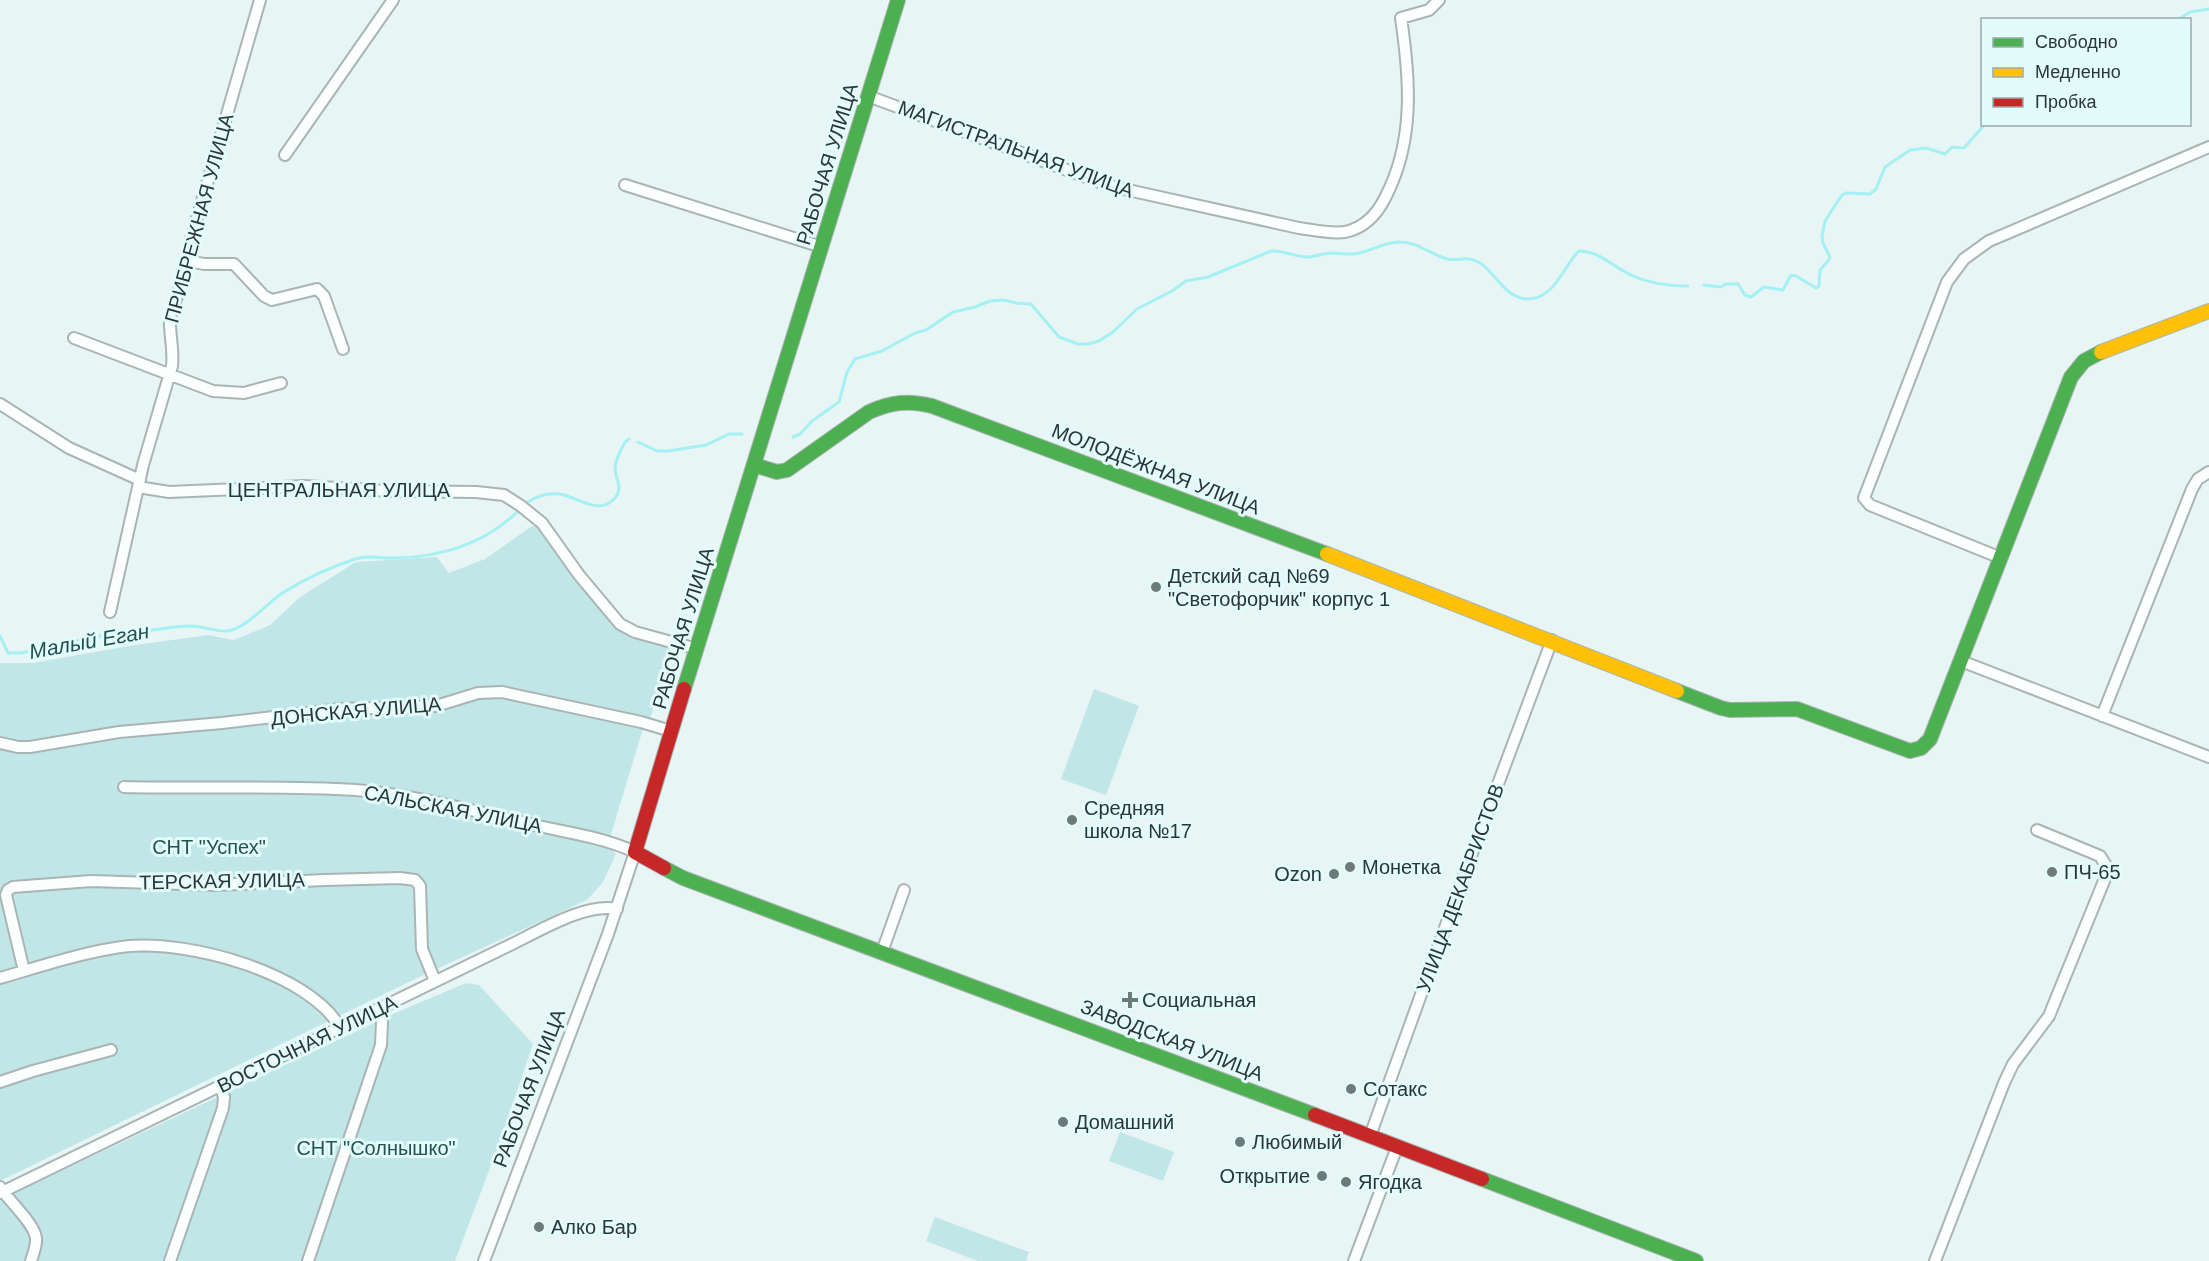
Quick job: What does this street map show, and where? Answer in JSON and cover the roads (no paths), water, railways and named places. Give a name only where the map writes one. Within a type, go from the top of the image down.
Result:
[{"type":"street","name":"ПРИБРЕЖНАЯ УЛИЦА","points":[[110,612],[139,483],[169,374],[173,352],[169,328],[171,318],[189,261],[191,249],[189,246],[260,0]]},
{"type":"street","points":[[285,155],[393,0]]},
{"type":"street","name":"РАБОЧАЯ УЛИЦА","points":[[484,1261],[617,909],[898,0]]},
{"type":"street","name":"МАГИСТРАЛЬНАЯ УЛИЦА","points":[[868,96],[1110,186],[1299,228],[1345,232],[1365,224],[1380,208],[1399,167],[1408,117],[1408,82],[1401,18],[1429,10],[1439,0]]},
{"type":"street","points":[[2001,558],[1870,505],[1864,498],[1947,282],[1964,259],[1989,241],[2209,147]]},
{"type":"street","points":[[625,185],[822,247]]},
{"type":"street","points":[[189,261],[204,264],[234,264],[264,296],[272,300],[317,290],[324,296],[343,349]]},
{"type":"street","points":[[2209,311],[2094,355],[2076,368],[1961,661],[2209,757]]},
{"type":"street","points":[[74,338],[222,393],[244,393],[280,383]]},
{"type":"street","name":"МОЛОДЁЖНАЯ УЛИЦА","points":[[754,465],[777,472],[788,470],[864,415],[882,405],[907,402],[932,406],[1552,640],[1721,708],[1732,711],[1787,707],[1797,709],[1910,752],[1918,751],[1930,739],[1961,661]]},
{"type":"street","name":"ЦЕНТРАЛЬНАЯ УЛИЦА","points":[[0,404],[69,448],[139,483],[169,492],[304,486],[504,495],[533,515],[553,536],[579,575],[620,624],[635,632],[697,650]]},
{"type":"street","points":[[2102,716],[2192,489],[2198,479],[2209,472]]},
{"type":"street","name":"УЛИЦА ДЕКАБРИСТОВ","points":[[1370,1136],[1552,640]]},
{"type":"street","name":"ДОНСКАЯ УЛИЦА","points":[[0,743],[30,747],[119,732],[360,707],[436,706],[489,691],[609,715],[671,731]]},
{"type":"street","name":"САЛЬСКАЯ УЛИЦА","points":[[124,787],[174,789],[301,787],[359,791],[442,803],[604,839],[635,852]]},
{"type":"street","points":[[1935,1261],[2004,1083],[2013,1064],[2049,1016],[2106,876],[2105,864],[2100,856],[2037,830]]},
{"type":"street","name":"ЗАВОДСКАЯ УЛИЦА","points":[[635,852],[683,878],[1696,1261]]},
{"type":"street","name":"ТЕРСКАЯ УЛИЦА","points":[[24,971],[6,895],[13,887],[91,880],[215,885],[400,878],[414,880],[420,886],[422,949],[435,981]]},
{"type":"street","points":[[882,952],[904,890]]},
{"type":"street","name":"ВОСТОЧНАЯ УЛИЦА","points":[[1,1190],[583,912],[602,907],[617,909]]},
{"type":"street","points":[[0,978],[105,950],[129,946],[147,946],[208,954],[250,965],[284,979],[325,1008],[340,1027]]},
{"type":"street","points":[[308,1261],[381,1045],[382,1022],[379,1008]]},
{"type":"street","points":[[0,1082],[111,1050]]},
{"type":"street","points":[[170,1261],[223,1108],[224,1097],[220,1086]]},
{"type":"street","points":[[1354,1261],[1398,1147]]},
{"type":"street","points":[[1,1190],[36,1235],[31,1261]]},
{"type":"waterway","name":"Малый Еган","points":[[2180,18],[2190,12],[2209,9]]},
{"type":"waterway","name":"Малый Еган","points":[[1704,285],[1721,287],[1725,284],[1738,284],[1745,295],[1751,297],[1764,287],[1783,290],[1791,275],[1816,288],[1819,286],[1820,270],[1830,257],[1822,236],[1825,221],[1842,195],[1846,193],[1870,194],[1876,189],[1885,167],[1910,150],[1926,148],[1945,154],[1952,147],[1964,148],[1983,126]]},
{"type":"waterway","name":"Малый Еган","points":[[793,437],[800,434],[812,421],[839,402],[847,372],[855,359],[882,351],[915,333],[926,330],[953,312],[990,301],[1004,300],[1031,304],[1059,337],[1078,344],[1088,344],[1099,341],[1113,332],[1137,309],[1186,281],[1208,277],[1271,251],[1310,257],[1329,253],[1358,253],[1388,243],[1406,243],[1447,259],[1469,259],[1477,262],[1511,293],[1528,299],[1537,298],[1552,288],[1579,251],[1600,256],[1624,272],[1644,280],[1666,285],[1688,286]]},
{"type":"waterway","name":"Малый Еган","points":[[638,442],[657,451],[668,451],[706,445],[729,434],[742,434]]},
{"type":"waterway","name":"Малый Еган","points":[[528,502],[542,495],[559,494],[595,506],[608,503],[618,494],[615,465],[625,442],[629,439]]},
{"type":"waterway","name":"Малый Еган","points":[[0,636],[8,653],[21,653],[118,632],[191,626],[227,631],[242,625],[292,587],[337,566],[365,557],[412,557],[460,547],[490,533],[517,512]]},
{"type":"place","name":"Детский сад №69 \"Светофорчик\" корпус 1","points":[[1156,587]]},
{"type":"place","name":"Средняя школа №17","points":[[1072,820]]},
{"type":"place","name":"Монетка","points":[[1350,867]]},
{"type":"place","name":"ПЧ-65","points":[[2052,872]]},
{"type":"place","name":"Ozon","points":[[1334,874]]},
{"type":"place","name":"Социальная","points":[[1130,1000]]},
{"type":"place","name":"Сотакс","points":[[1351,1089]]},
{"type":"place","name":"Домашний","points":[[1063,1122]]},
{"type":"place","name":"Любимый","points":[[1240,1142]]},
{"type":"place","name":"Открытие","points":[[1322,1176]]},
{"type":"place","name":"Ягодка","points":[[1346,1182]]},
{"type":"place","name":"Алко Бар","points":[[539,1227]]},
{"type":"park label","name":"СНТ \"Успех\"","points":[[209,847]]},
{"type":"park label","name":"СНТ \"Солнышко\"","points":[[376,1148]]}]
